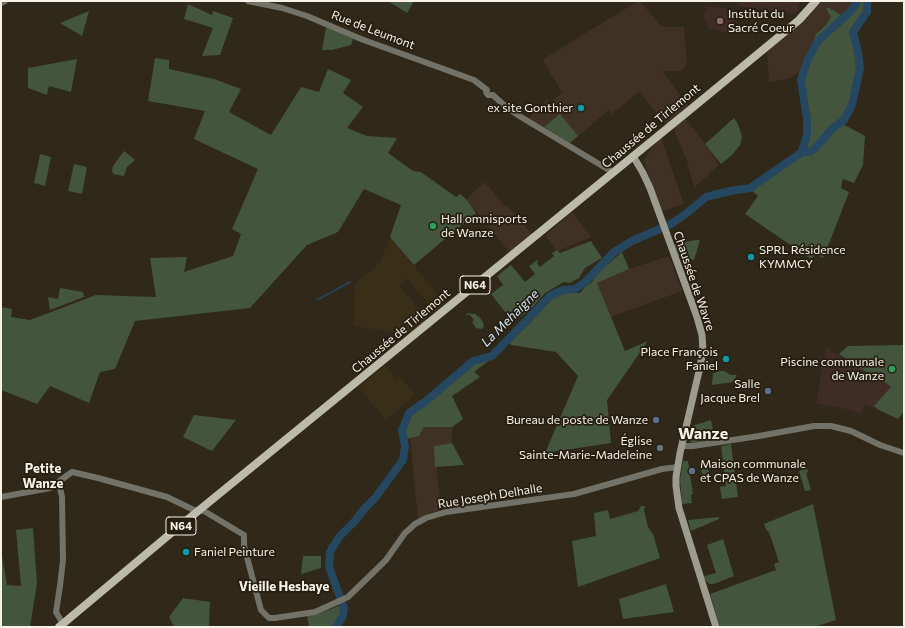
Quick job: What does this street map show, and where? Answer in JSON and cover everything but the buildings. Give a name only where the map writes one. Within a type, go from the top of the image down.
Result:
[{"type":"main road","name":"Chaussée de Tirlemont","points":[[61,625],[776,39],[803,16],[816,1]]},
{"type":"main road","name":"Chaussée de Wavre","points":[[633,156],[650,188],[702,335],[700,367],[676,477],[677,498],[716,627]]},
{"type":"street","points":[[1,3],[5,1]]},
{"type":"street","name":"Rue de Leumont","points":[[248,1],[282,8],[307,16],[362,39],[474,80],[487,90],[490,88],[492,89],[494,91],[492,95],[506,107],[604,166],[612,174]]},
{"type":"street","points":[[682,446],[693,446],[814,426],[840,428],[851,431],[880,445],[904,453]]},
{"type":"street","name":"Rue Joseph Delhalle","points":[[201,511],[204,511],[244,535],[244,546],[261,610],[269,618],[298,616],[315,612],[348,597],[386,560],[405,534],[415,524],[426,518],[446,512],[574,494],[667,468],[678,467]]},
{"type":"street","points":[[667,468],[676,477]]},
{"type":"street","points":[[1,497],[50,488],[59,483],[72,472],[167,497],[194,510],[201,511]]},
{"type":"street","points":[[59,483],[62,497],[63,560],[56,612],[61,625]]},
{"type":"shaded area","points":[[640,1],[662,27],[684,27],[687,62],[682,71],[662,71],[688,106],[680,112],[719,165],[694,188],[687,161],[673,129],[666,124],[639,92],[612,114],[609,110],[570,143],[529,118],[547,99],[550,103],[562,92],[543,61],[545,58]]},
{"type":"shaded area","points":[[740,1],[799,1],[798,10],[795,14],[738,6]]},
{"type":"shaded area","points":[[821,1],[858,1],[850,12],[844,17],[828,7],[826,9],[831,17],[826,25],[816,34],[801,74],[798,73],[788,79],[769,82],[767,51],[807,16]]},
{"type":"shaded area","name":"Institut du Sacré Coeur","points":[[706,6],[735,10],[733,31],[728,33],[708,29],[703,13],[705,13]]},
{"type":"shaded area","points":[[661,138],[684,204],[661,212],[644,160],[649,151]]},
{"type":"shaded area","points":[[485,182],[505,206],[507,205],[532,234],[510,253],[466,199]]},
{"type":"shaded area","points":[[572,212],[592,237],[557,251],[545,236]]},
{"type":"shaded area","points":[[390,237],[446,304],[436,313],[407,278],[399,285],[428,320],[409,335],[354,326],[355,284],[380,262]]},
{"type":"shaded area","points":[[669,256],[682,291],[611,317],[597,283],[629,269]]},
{"type":"shaded area","points":[[826,347],[863,370],[880,378],[891,387],[874,406],[879,410],[865,405],[861,414],[846,409],[816,404]]},
{"type":"shaded area","points":[[385,365],[397,379],[400,376],[415,395],[386,420],[358,387]]},
{"type":"shaded area","points":[[424,427],[452,427],[452,443],[434,446],[441,509],[418,519],[410,438],[419,436]]},
{"type":"green space","points":[[388,1],[414,1],[407,13]]},
{"type":"green space","points":[[858,1],[867,1],[867,12],[853,32],[857,36],[862,68],[853,108],[843,124],[865,136],[863,165],[854,183],[843,179],[841,188],[849,192],[832,236],[823,258],[816,254],[811,259],[745,214],[758,196],[751,190],[752,183],[798,151],[805,134],[799,83],[816,34],[826,25],[831,17],[826,9],[828,7],[844,17],[850,12]]},
{"type":"green space","points":[[188,4],[212,15],[213,11],[233,18],[220,55],[202,56],[213,28],[184,19]]},
{"type":"green space","points":[[89,11],[82,36],[60,23]]},
{"type":"green space","points":[[326,27],[353,39],[351,45],[332,50],[322,50]]},
{"type":"green space","points":[[155,58],[169,60],[169,69],[214,79],[241,89],[229,112],[271,135],[301,87],[319,92],[328,69],[351,80],[343,93],[363,107],[347,128],[367,136],[397,138],[388,153],[413,171],[421,172],[456,197],[460,194],[466,199],[476,213],[414,265],[390,237],[401,205],[364,189],[338,232],[307,245],[250,308],[135,321],[115,369],[100,372],[89,403],[50,386],[37,404],[1,390],[1,307],[12,309],[11,317],[30,320],[96,295],[156,297],[150,258],[187,257],[184,272],[233,256],[241,234],[232,229],[258,169],[194,139],[205,111],[148,101]]},
{"type":"green space","points":[[77,59],[71,92],[49,86],[47,95],[28,88],[28,68]]},
{"type":"green space","points":[[560,114],[578,136],[570,143],[544,127]]},
{"type":"green space","points":[[734,118],[738,124],[742,137],[740,145],[732,155],[721,164],[705,144]]},
{"type":"green space","points":[[124,151],[135,160],[127,167],[124,176],[113,174],[113,166]]},
{"type":"green space","points":[[40,154],[51,157],[45,186],[34,183]]},
{"type":"green space","points":[[74,164],[87,167],[82,194],[68,191]]},
{"type":"green space","points":[[700,240],[694,260],[678,256],[674,244]]},
{"type":"green space","points":[[591,241],[602,258],[585,268],[579,278],[570,283],[564,282],[545,293],[530,310],[513,322],[491,294],[503,285],[497,276],[511,265],[525,282],[535,274],[529,266],[537,260],[540,267],[554,256],[552,253],[557,250],[560,253]]},
{"type":"green space","points":[[622,252],[629,269],[597,283],[625,351],[648,341],[607,400],[611,443],[545,453],[578,376],[556,352],[511,345],[509,342],[531,322],[552,298],[562,293],[580,293],[592,282],[600,269]]},
{"type":"green space","points":[[60,288],[83,292],[84,297],[50,310],[48,297],[58,299]]},
{"type":"green space","points":[[468,313],[475,314],[480,318],[484,327],[481,329],[476,328],[472,322],[474,320],[469,314],[467,316],[466,314]]},
{"type":"green space","points":[[904,345],[904,411],[898,419],[874,406],[891,387],[880,378],[863,370],[839,354],[848,346]]},
{"type":"green space","points":[[491,359],[474,372],[480,377],[452,396],[463,419],[452,427],[424,427],[419,436],[406,439],[404,430],[412,414],[474,363]]},
{"type":"green space","points":[[724,371],[731,375],[737,375],[733,382],[712,385],[713,373]]},
{"type":"green space","points":[[194,415],[236,420],[212,451],[183,437]]},
{"type":"green space","points":[[711,420],[715,440],[691,443],[688,438],[692,426]]},
{"type":"green space","points":[[452,443],[464,465],[435,467],[434,446]]},
{"type":"green space","points":[[731,444],[738,497],[722,499],[720,487],[726,486],[721,446]]},
{"type":"green space","points":[[683,461],[688,461],[693,494],[691,495],[692,503],[682,504],[680,479]]},
{"type":"green space","points":[[707,462],[709,473],[702,475],[700,463]]},
{"type":"green space","points":[[807,468],[808,472],[806,473],[811,490],[805,491],[799,471]]},
{"type":"green space","points":[[813,504],[836,620],[814,627],[720,627],[710,594],[776,570],[774,564],[779,562],[769,532],[766,530],[764,524]]},
{"type":"green space","points":[[641,506],[645,506],[644,510],[648,527],[653,534],[660,558],[578,587],[572,541],[596,536],[594,513],[608,510],[610,519],[638,511]]},
{"type":"green space","points":[[719,517],[719,519],[691,531],[688,520]]},
{"type":"green space","points":[[33,528],[37,583],[30,627],[1,627],[1,550],[7,585],[21,586],[16,530]]},
{"type":"green space","points":[[723,539],[734,576],[714,584],[709,584],[705,580],[704,576],[716,573],[707,545]]},
{"type":"green space","points":[[303,556],[321,556],[321,568],[301,574]]},
{"type":"green space","points":[[666,584],[674,612],[623,619],[619,599]]},
{"type":"green space","points":[[183,598],[210,602],[209,627],[174,627],[169,617]]},
{"type":"green space","points":[[341,605],[341,616],[333,625],[328,627],[309,627],[307,616],[318,614]]},
{"type":"waterway","name":"La Mehaigne","points":[[336,627],[343,616],[344,608],[329,567],[330,552],[339,537],[375,498],[403,460],[405,446],[402,430],[409,413],[426,401],[473,361],[492,356],[550,296],[563,290],[575,289],[584,283],[614,252],[632,241],[671,224],[706,197],[750,188],[802,152],[807,134],[807,120],[801,80],[808,59],[818,41],[850,12],[858,1]]},
{"type":"waterway","name":"La Mehaigne","points":[[802,152],[810,152],[815,148],[833,128],[844,120],[852,105],[860,68],[853,32],[867,12],[867,1]]},
{"type":"waterway","points":[[317,300],[350,282]]},
{"type":"waterway","name":"La Mehaigne","points":[[328,545],[333,547]]},
{"type":"place","name":"Institut du Sacré Coeur","points":[[720,21]]},
{"type":"place","name":"ex site Gonthier","points":[[581,108]]},
{"type":"place","name":"Hall omnisports de Wanze","points":[[433,226]]},
{"type":"place","name":"SPRL Résidence KYMMCY","points":[[751,257]]},
{"type":"place","name":"Place François Faniel","points":[[726,359]]},
{"type":"place","name":"Piscine communale de Wanze","points":[[892,369]]},
{"type":"place","name":"Salle Jacque Brel","points":[[768,391]]},
{"type":"place","name":"Bureau de poste de Wanze","points":[[656,420]]},
{"type":"place","name":"Église Sainte-Marie-Madeleine","points":[[660,448]]},
{"type":"place","name":"Maison communale et CPAS de Wanze","points":[[692,471]]},
{"type":"place","name":"Faniel Peinture","points":[[186,552]]},
{"type":"district","name":"Wanze","points":[[703,434]]},
{"type":"district","name":"Petite Wanze","points":[[43,476]]},
{"type":"district","name":"Vieille Hesbaye","points":[[284,587]]}]
